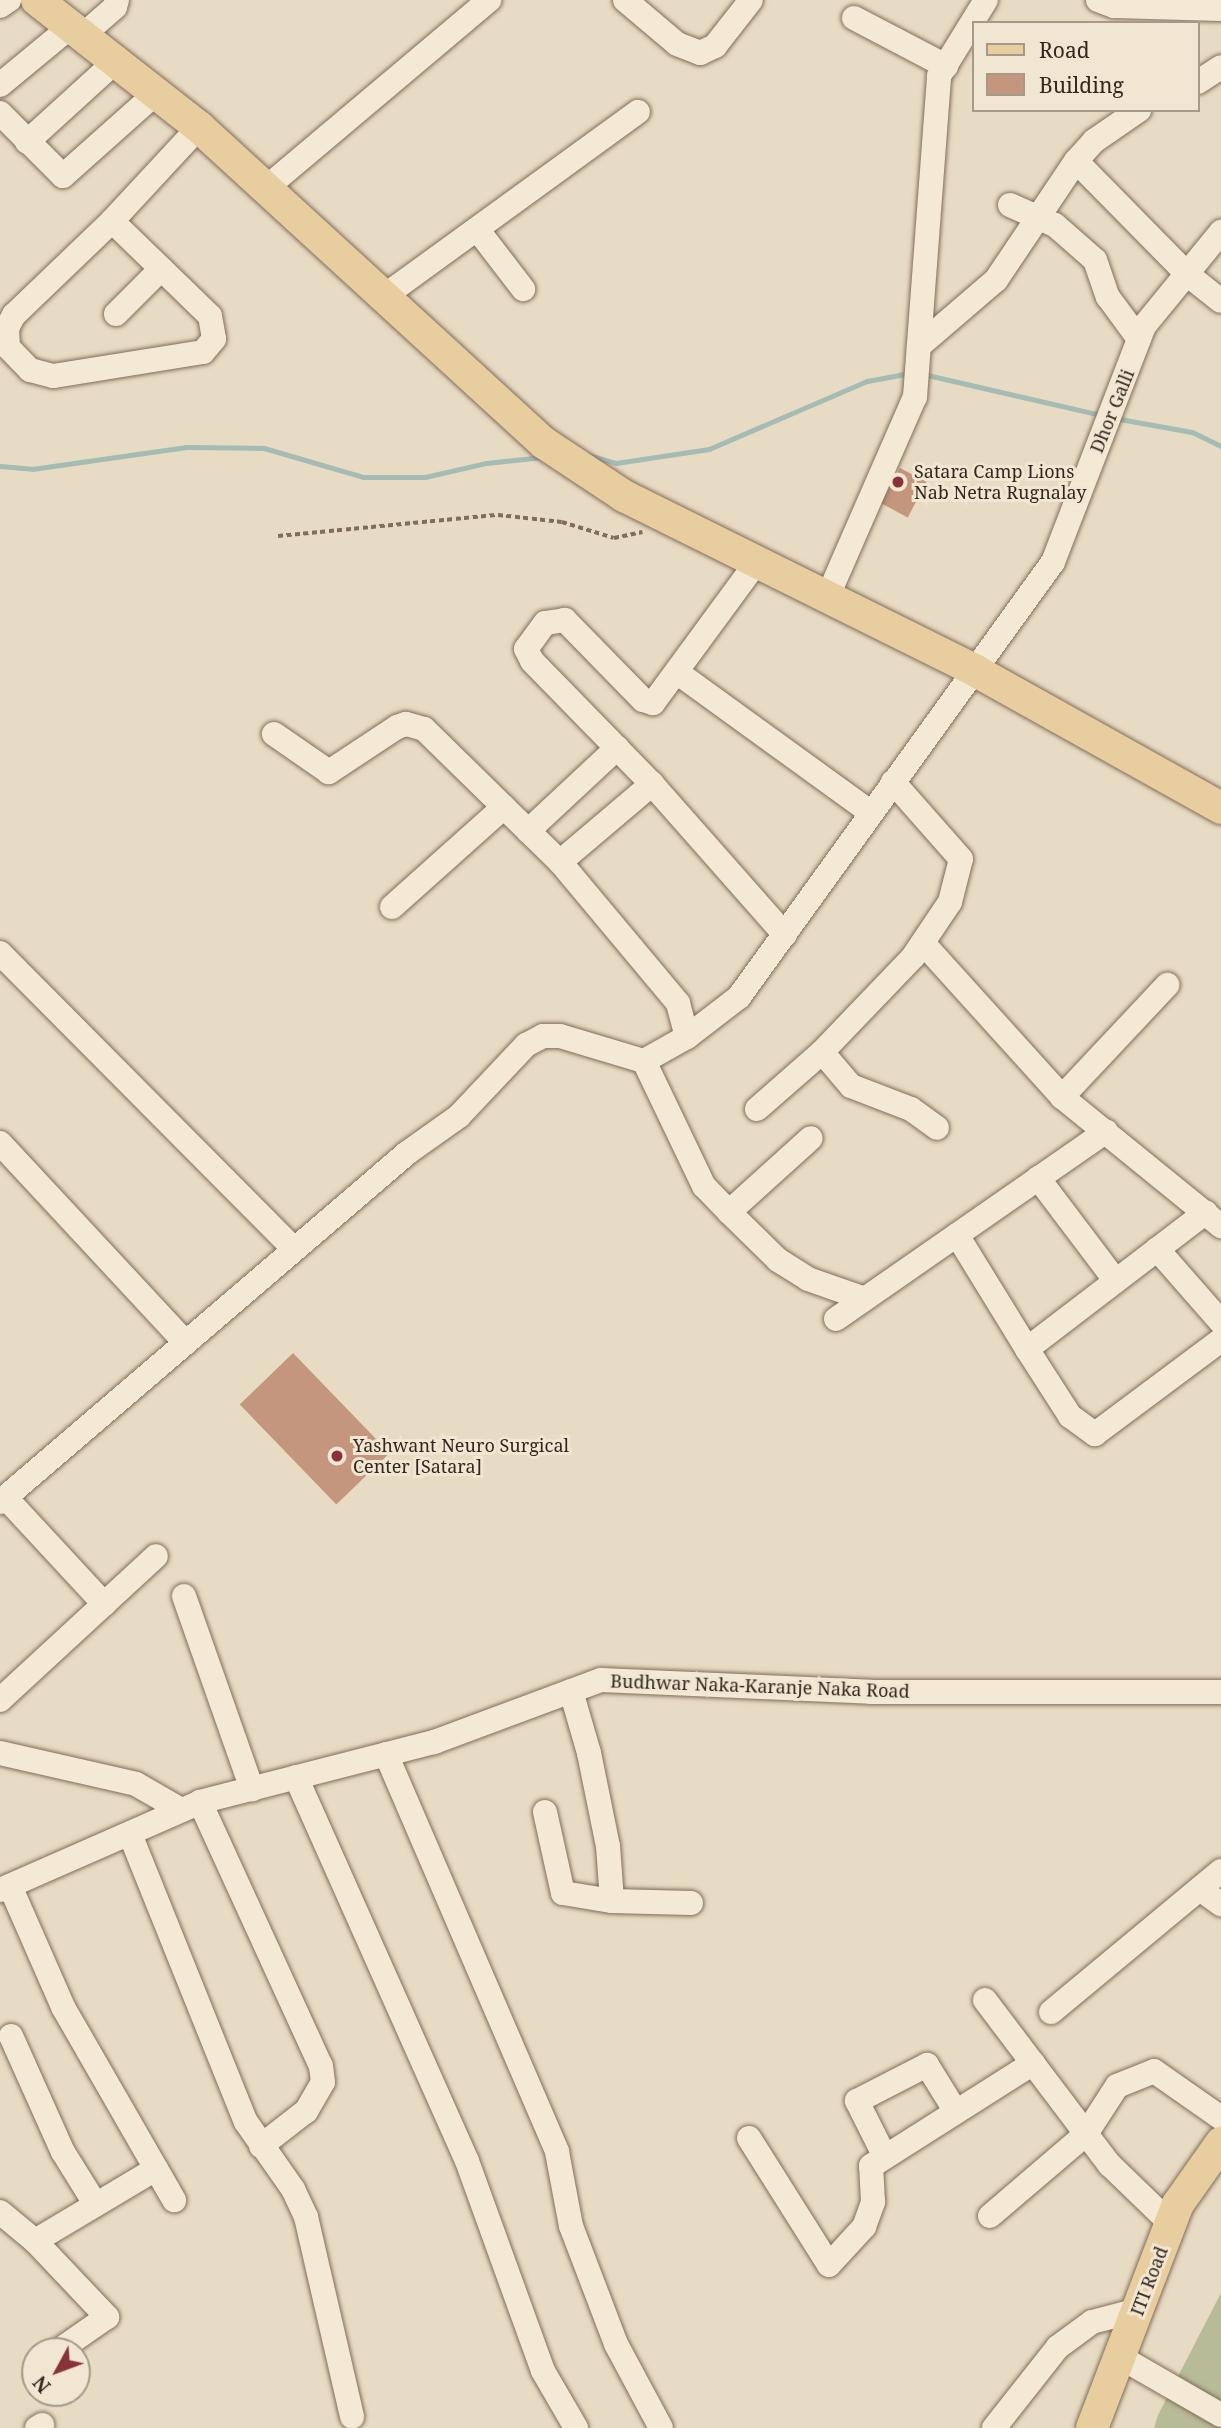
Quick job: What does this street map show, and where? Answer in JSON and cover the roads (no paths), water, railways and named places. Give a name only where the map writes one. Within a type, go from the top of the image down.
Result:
[{"type":"main road","points":[[37,0],[199,127],[544,443],[624,496],[976,671],[1221,808]]},
{"type":"main road","name":"ITI Road","points":[[1092,2428],[1178,2204],[1221,2143]]},
{"type":"street","points":[[0,6],[9,0]]},
{"type":"street","points":[[0,85],[115,7],[117,0]]},
{"type":"street","points":[[266,188],[489,0]]},
{"type":"street","points":[[625,0],[677,44],[701,53],[715,46],[751,0]]},
{"type":"street","points":[[973,21],[986,0]]},
{"type":"street","points":[[1098,0],[1114,6],[1177,4],[1221,9]]},
{"type":"street","points":[[854,19],[946,66]]},
{"type":"street","points":[[827,598],[915,397],[939,76],[972,23]]},
{"type":"street","points":[[27,142],[115,62]]},
{"type":"street","points":[[1200,81],[1221,67]]},
{"type":"street","points":[[0,113],[57,174],[69,175],[156,93]]},
{"type":"street","points":[[383,297],[638,112]]},
{"type":"street","points":[[919,346],[996,280],[1076,161],[1125,116],[1134,112]]},
{"type":"street","points":[[112,221],[210,316],[214,339],[203,352],[53,376],[30,370],[21,363],[6,338],[14,316],[112,221],[199,127]]},
{"type":"street","points":[[1076,161],[1187,274],[1221,301]]},
{"type":"street","points":[[1010,205],[1055,225],[1095,260],[1108,297],[1139,339]]},
{"type":"street","points":[[477,229],[523,289]]},
{"type":"street","name":"Dhor Galli","points":[[644,1061],[687,1037],[739,997],[1053,562],[1119,397],[1144,326],[1221,232]]},
{"type":"street","points":[[116,314],[161,269]]},
{"type":"street","points":[[756,563],[678,673],[650,704],[565,620],[545,623],[526,649],[532,661],[652,784],[785,935]]},
{"type":"street","points":[[678,673],[870,812]]},
{"type":"street","points":[[274,734],[329,772],[397,727],[415,725],[560,862],[678,1003],[687,1037]]},
{"type":"street","points":[[528,831],[617,748]]},
{"type":"street","points":[[757,1109],[821,1052],[923,943],[950,902],[961,859],[892,782]]},
{"type":"street","points":[[560,862],[652,784]]},
{"type":"street","points":[[392,908],[504,807]]},
{"type":"street","points":[[923,943],[1062,1097],[1214,1219],[1157,1250],[1027,1349]]},
{"type":"street","points":[[0,953],[295,1250]]},
{"type":"street","points":[[1062,1097],[1167,985]]},
{"type":"street","points":[[104,1604],[3,1499],[407,1153],[459,1116],[526,1045],[543,1036],[559,1036],[644,1061],[704,1186],[778,1260],[808,1279],[865,1299]]},
{"type":"street","points":[[821,1052],[851,1086],[911,1109],[937,1128]]},
{"type":"street","points":[[836,1319],[1106,1131]]},
{"type":"street","points":[[729,1212],[811,1138]]},
{"type":"street","points":[[0,1143],[186,1343]]},
{"type":"street","points":[[1038,1178],[1116,1281]]},
{"type":"street","points":[[957,1235],[1070,1416],[1095,1434],[1221,1340]]},
{"type":"street","points":[[1157,1250],[1221,1322]]},
{"type":"street","points":[[0,1700],[156,1556]]},
{"type":"street","points":[[184,1596],[252,1788]]},
{"type":"street","name":"Budhwar Naka-Karanje Naka Road","points":[[5,1888],[191,1806],[433,1742],[601,1680],[871,1692],[1221,1692]]},
{"type":"street","points":[[571,1691],[600,1806],[612,1901]]},
{"type":"street","points":[[0,1753],[136,1784],[191,1806],[321,2066],[323,2082],[306,2111],[261,2146]]},
{"type":"street","points":[[386,1754],[557,2152],[571,2225],[616,2344],[662,2428]]},
{"type":"street","points":[[296,1777],[467,2161],[543,2371],[576,2428]]},
{"type":"street","points":[[545,1812],[563,1893],[612,1901],[691,1903]]},
{"type":"street","points":[[130,1834],[246,2122],[293,2189],[306,2217],[352,2417]]},
{"type":"street","points":[[1051,2012],[1221,1871]]},
{"type":"street","points":[[5,1888],[63,2007],[174,2200]]},
{"type":"street","points":[[1200,1889],[1221,1904]]},
{"type":"street","points":[[985,2000],[1086,2134],[1167,2234]]},
{"type":"street","points":[[11,2036],[63,2152],[96,2205]]},
{"type":"street","points":[[749,2138],[830,2265],[864,2227],[873,2202],[871,2166],[1032,2063]]},
{"type":"street","points":[[885,2157],[857,2101],[927,2065],[956,2112]]},
{"type":"street","points":[[990,2216],[1086,2134],[1117,2086],[1154,2071],[1221,2118]]},
{"type":"street","points":[[35,2241],[156,2169]]},
{"type":"street","points":[[0,2212],[35,2241],[107,2317],[78,2337]]},
{"type":"street","points":[[994,2428],[1058,2347],[1092,2322],[1139,2306]]},
{"type":"street","points":[[1120,2357],[1221,2415]]},
{"type":"waterway","points":[[581,453],[616,463],[709,449],[867,381],[910,373]]},
{"type":"waterway","points":[[923,374],[1101,415]]},
{"type":"waterway","points":[[1114,418],[1192,432],[1221,446]]},
{"type":"waterway","points":[[0,466],[32,469],[186,447],[264,448],[363,477],[425,477],[486,463],[543,457]]},
{"type":"place","name":"Satara Camp Lions Nab Netra Rugnalay","points":[[898,482]]},
{"type":"place","name":"Yashwant Neuro Surgical Center [Satara]","points":[[337,1456]]}]
